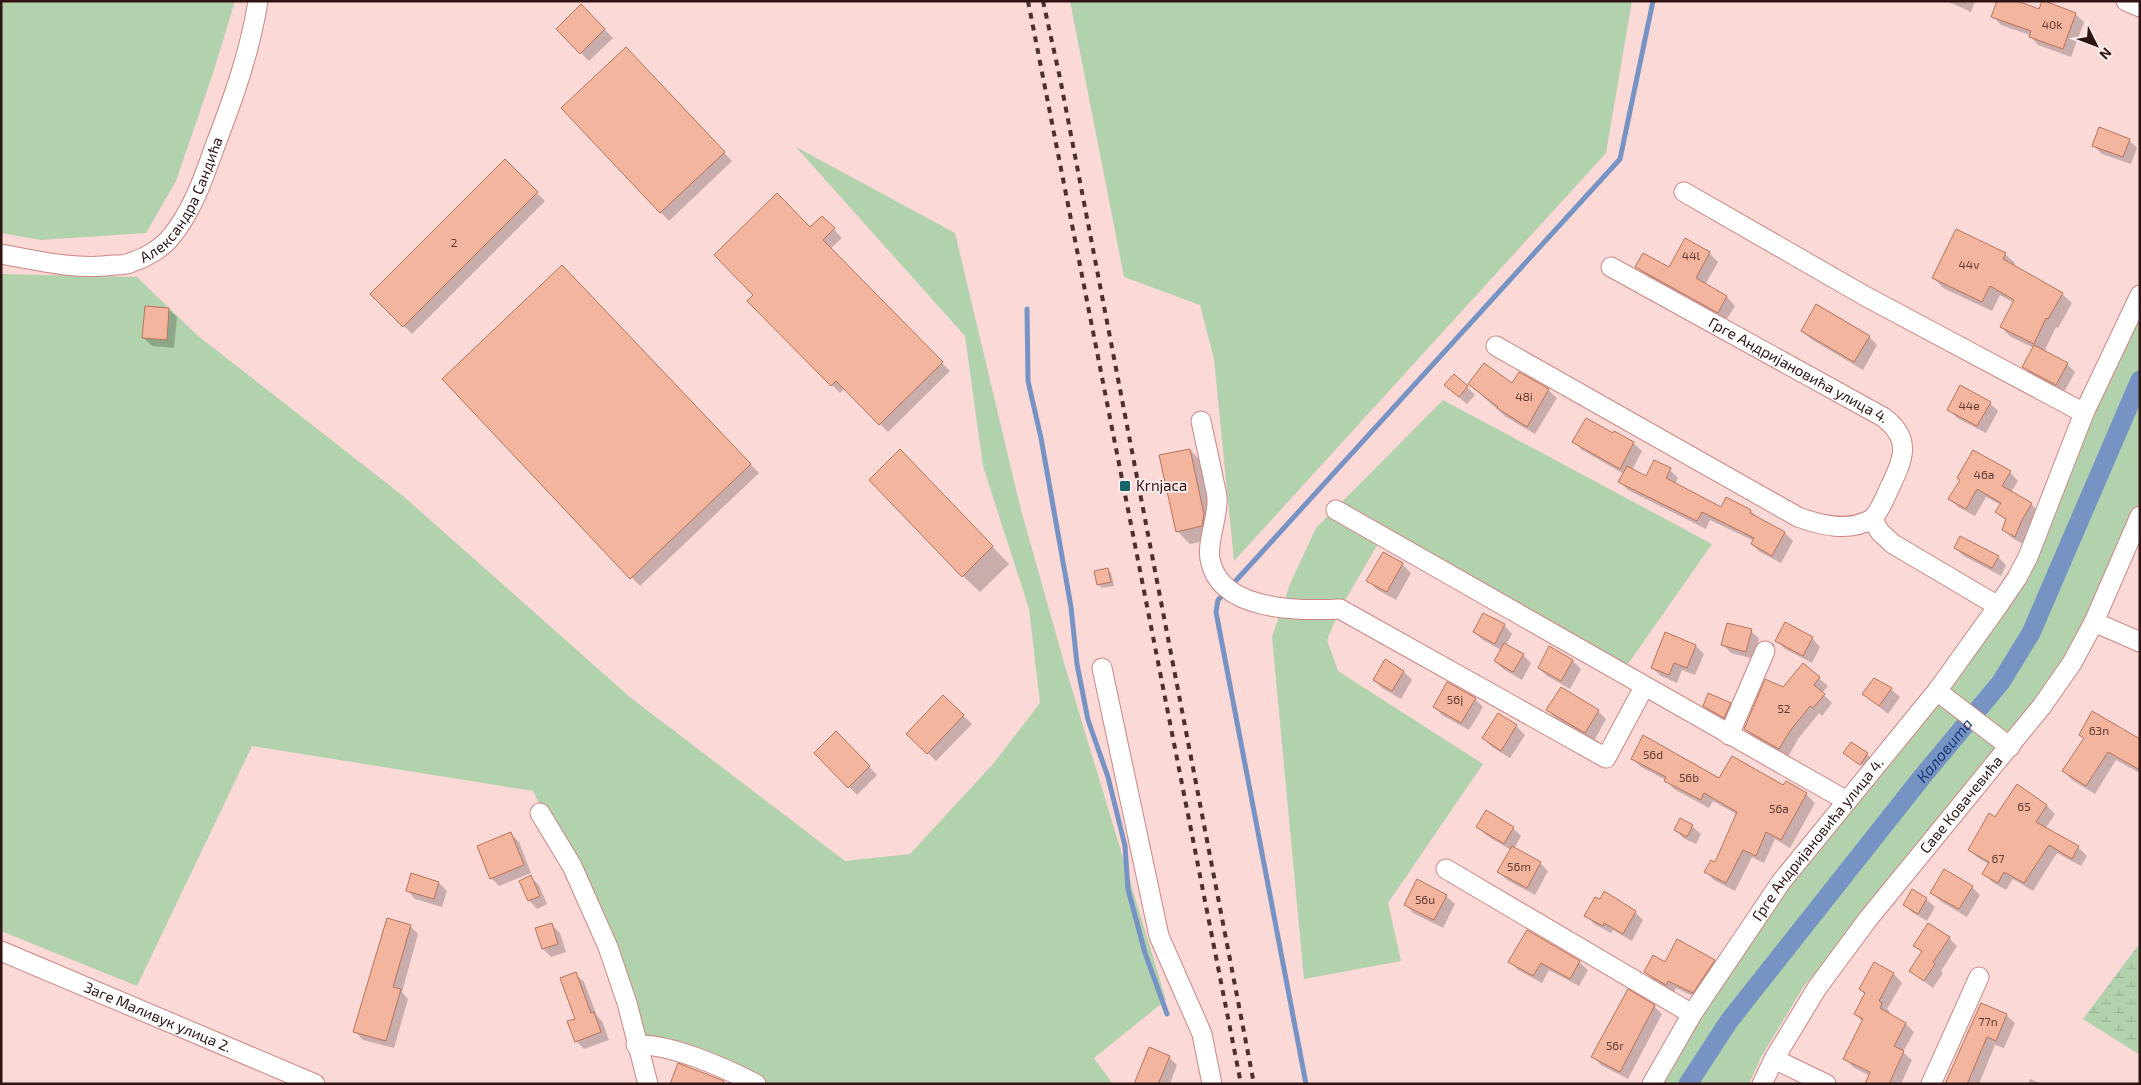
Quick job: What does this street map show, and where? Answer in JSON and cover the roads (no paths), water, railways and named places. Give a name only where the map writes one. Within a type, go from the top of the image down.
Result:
[{"type":"street","name":"Александра Сандића","points":[[1,254],[82,268],[105,266],[131,263],[154,252],[170,239],[202,182],[242,72],[258,1]]},
{"type":"street","points":[[2126,1],[2140,7]]},
{"type":"street","points":[[1684,192],[1865,296],[2084,412]]},
{"type":"street","name":"Грге Андријановића улица 4.","points":[[1612,266],[1894,425],[1904,453],[1902,462],[1879,510],[1872,520]]},
{"type":"street","name":"Грге Андријановића улица 4.","points":[[1652,1084],[1692,1014],[1781,882],[1938,691],[2017,578],[2028,557],[2084,412],[2140,295]]},
{"type":"street","points":[[1496,346],[1798,517],[1820,524],[1845,527],[1861,525],[1872,520],[1880,532],[1893,544],[1998,606]]},
{"type":"street","points":[[1201,421],[1217,499],[1210,557],[1214,573],[1221,583],[1240,596],[1268,606],[1302,610],[1340,609],[1606,758],[1644,687]]},
{"type":"street","points":[[1336,510],[1847,802]]},
{"type":"street","name":"Саве Ковачевића","points":[[1762,1084],[1774,1059],[1817,988],[2004,742],[2042,706],[2072,663],[2094,622],[2140,516]]},
{"type":"street","points":[[2094,622],[2140,642]]},
{"type":"street","points":[[1730,735],[1765,650]]},
{"type":"street","points":[[1102,668],[1159,936],[1202,1034],[1212,1084]]},
{"type":"street","points":[[1938,691],[2004,742]]},
{"type":"street","points":[[540,813],[572,866],[608,947],[627,1003],[636,1045],[648,1084]]},
{"type":"street","points":[[1446,869],[1692,1014]]},
{"type":"street","name":"Заге Маливук улица 2.","points":[[1,951],[315,1084]]},
{"type":"street","points":[[1931,1084],[1979,977]]},
{"type":"street","points":[[636,1045],[650,1044],[672,1050],[756,1084]]},
{"type":"street","points":[[1774,1059],[1826,1084]]},
{"type":"waterway","points":[[1231,586],[1620,159],[1653,1]]},
{"type":"waterway","points":[[1027,309],[1028,381],[1041,438],[1071,607],[1077,664],[1088,720],[1108,777],[1125,846],[1128,889],[1145,953],[1167,1014]]},
{"type":"waterway","name":"Каловита","points":[[1688,1084],[1729,1021],[1922,777],[2001,682],[2031,633],[2140,380]]},
{"type":"waterway","points":[[1225,593],[1218,600],[1216,612],[1306,1084]]},
{"type":"railway","points":[[1028,1],[1241,1084]]},
{"type":"railway","points":[[1043,1],[1060,78],[1254,1084]]},
{"type":"place","name":"Krnjaca","points":[[1125,486]]}]
